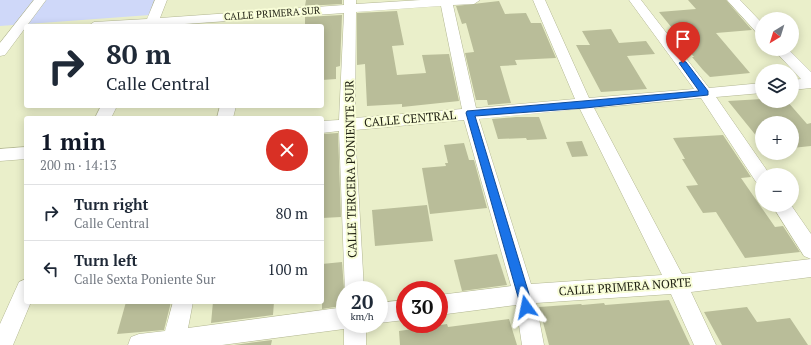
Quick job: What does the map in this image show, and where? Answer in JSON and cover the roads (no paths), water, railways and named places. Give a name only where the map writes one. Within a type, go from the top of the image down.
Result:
[{"type":"street","points":[[26,24],[40,0]]},
{"type":"street","points":[[151,24],[161,0]]},
{"type":"street","points":[[246,20],[251,0]]},
{"type":"street","name":"CALLE PRIMERA SUR","points":[[151,24],[246,20],[350,4],[474,0]]},
{"type":"street","points":[[540,0],[585,105],[678,284],[705,345]]},
{"type":"street","points":[[635,0],[705,93],[756,168]]},
{"type":"street","points":[[733,0],[755,23]]},
{"type":"street","points":[[446,1],[470,113],[524,294],[533,345]]},
{"type":"street","name":"CALLE TERCERA PONIENTE SUR","points":[[350,4],[347,124],[354,281]]},
{"type":"street","points":[[0,34],[21,32]]},
{"type":"street","points":[[0,52],[21,32]]},
{"type":"street","points":[[787,56],[811,82]]},
{"type":"street","points":[[799,84],[811,82]]},
{"type":"street","name":"CALLE CENTRAL","points":[[324,127],[470,113],[585,105],[755,89]]},
{"type":"street","points":[[0,155],[24,153]]},
{"type":"street","points":[[786,212],[811,250]]},
{"type":"street","name":"CALLE PRIMERA NORTE","points":[[448,304],[524,294],[678,284],[811,268]]},
{"type":"street","points":[[2,345],[24,294]]},
{"type":"street","points":[[174,340],[183,304]]},
{"type":"street","points":[[139,345],[336,319]]},
{"type":"street","points":[[355,333],[355,345]]}]
